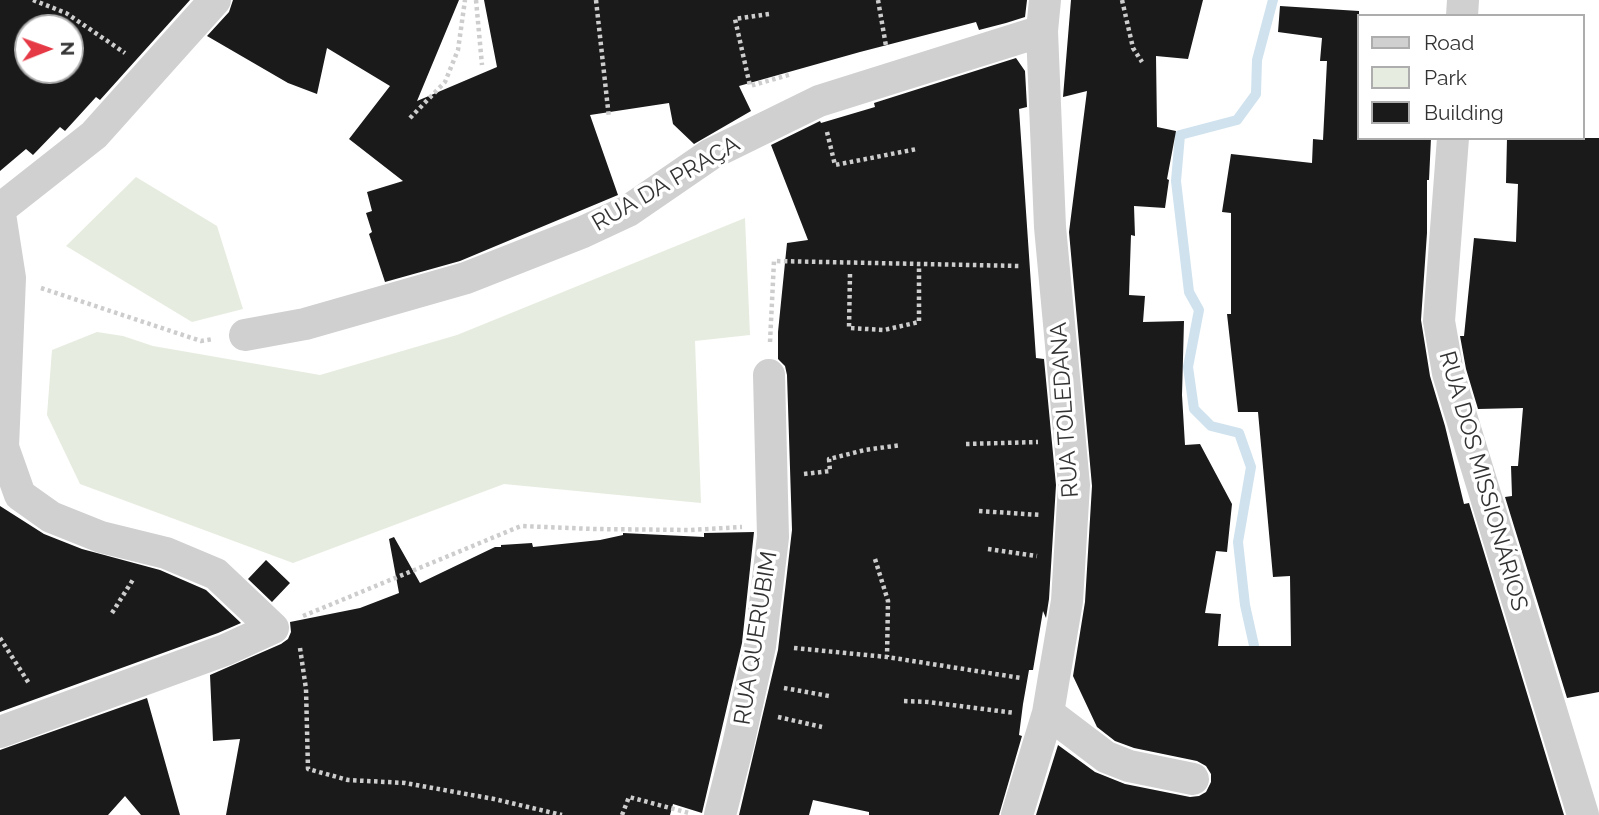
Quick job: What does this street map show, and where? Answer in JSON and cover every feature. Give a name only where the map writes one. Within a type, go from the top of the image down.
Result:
[{"type":"street","points":[[0,209],[94,135],[215,0]]},
{"type":"street","name":"RUA DA PRAÇA","points":[[245,335],[305,324],[466,278],[583,232],[628,211],[711,154],[819,101],[1044,15]]},
{"type":"street","name":"RUA TOLEDANA","points":[[1017,815],[1048,713],[1067,601],[1074,485],[1050,227],[1044,15]]},
{"type":"street","name":"RUA DOS MISSIONÁRIOS","points":[[1453,140],[1439,321],[1448,373],[1583,815]]},
{"type":"street","points":[[0,214],[10,278],[3,447],[20,495],[51,517],[101,537],[166,553],[216,574],[285,623]]},
{"type":"street","name":"RUA QUERUBIM","points":[[720,815],[760,644],[773,537],[769,375]]},
{"type":"street","points":[[0,732],[225,650],[285,623]]},
{"type":"street","points":[[1048,713],[1107,757],[1129,766],[1193,779]]},
{"type":"path","points":[[33,0],[66,13],[153,70]]},
{"type":"path","points":[[410,118],[445,82],[458,50],[465,0]]},
{"type":"path","points":[[475,0],[482,65]]},
{"type":"path","points":[[596,0],[609,118]]},
{"type":"path","points":[[878,0],[886,47]]},
{"type":"path","points":[[1122,0],[1133,48],[1142,62]]},
{"type":"path","points":[[750,86],[735,19],[769,13]]},
{"type":"path","points":[[819,101],[835,165],[917,149]]},
{"type":"path","points":[[769,375],[774,261],[1005,267]]},
{"type":"path","points":[[850,274],[849,328],[884,330],[919,322],[919,265]]},
{"type":"path","points":[[10,278],[201,341],[245,335]]},
{"type":"path","points":[[965,444],[1042,442]]},
{"type":"path","points":[[830,471],[829,459],[901,445]]},
{"type":"path","points":[[979,511],[1049,515]]},
{"type":"path","points":[[562,815],[405,783],[348,780],[308,769],[306,689],[285,623],[522,526],[662,530],[748,527]]},
{"type":"path","points":[[988,549],[1049,557]]},
{"type":"path","points":[[875,559],[888,601],[887,657]]},
{"type":"path","points":[[0,639],[50,714]]},
{"type":"path","points":[[760,644],[887,657],[1053,683]]},
{"type":"path","points":[[772,687],[829,696]]},
{"type":"path","points":[[904,701],[1016,713]]},
{"type":"path","points":[[766,715],[822,727]]},
{"type":"path","points":[[622,815],[629,797],[696,815]]},
{"type":"green space","points":[[136,177],[217,226],[243,309],[192,322],[66,246]]},
{"type":"green space","points":[[745,218],[750,335],[695,341],[701,503],[504,484],[293,563],[80,484],[47,415],[52,350],[97,332],[123,336],[153,346],[320,375],[457,335]]},
{"type":"building","points":[[0,0],[190,0],[100,100],[96,97],[65,131],[60,127],[33,155],[26,149],[0,171]]},
{"type":"building","points":[[233,0],[459,0],[417,101],[497,67],[484,0],[1027,0],[1025,17],[1006,23],[979,30],[976,22],[739,86],[751,111],[694,144],[673,124],[669,103],[590,115],[618,195],[460,261],[385,282],[369,234],[372,232],[366,213],[372,211],[367,192],[403,181],[349,139],[390,86],[327,48],[317,94],[288,83],[207,36],[229,12]]},
{"type":"building","points":[[1071,0],[1203,0],[1188,59],[1156,56],[1157,127],[1176,131],[1167,179],[1165,208],[1134,206],[1135,236],[1131,235],[1129,295],[1145,296],[1143,322],[1184,321],[1182,395],[1185,445],[1200,444],[1232,504],[1227,552],[1216,551],[1205,613],[1221,614],[1218,646],[1291,646],[1290,576],[1273,577],[1258,412],[1238,412],[1227,314],[1231,314],[1231,213],[1222,212],[1231,154],[1312,163],[1313,139],[1323,140],[1327,61],[1320,61],[1322,38],[1278,32],[1280,6],[1359,11],[1358,140],[1431,140],[1421,320],[1430,376],[1464,504],[1469,503],[1564,815],[1036,815],[1058,745],[1095,772],[1125,784],[1190,797],[1206,792],[1211,782],[1211,774],[1206,766],[1197,761],[1134,748],[1115,741],[1097,727],[1073,676],[1085,602],[1092,486],[1069,232],[1087,91],[1063,97]]},
{"type":"building","points":[[1016,58],[1025,71],[1027,107],[1019,109],[1036,358],[1044,359],[1056,485],[1046,618],[1043,611],[1033,670],[1029,670],[1023,704],[1019,735],[1022,736],[999,815],[869,815],[869,812],[813,800],[809,815],[739,815],[778,650],[792,530],[787,375],[785,366],[778,359],[787,243],[808,240],[771,145],[820,121],[821,123],[875,107],[874,103]]},
{"type":"building","points":[[1599,138],[1599,692],[1567,698],[1505,497],[1512,496],[1511,466],[1518,466],[1523,408],[1478,409],[1460,336],[1464,336],[1474,238],[1516,242],[1518,184],[1506,183],[1507,140]]},
{"type":"building","points":[[0,506],[44,534],[82,549],[160,570],[206,590],[241,623],[0,712]]},
{"type":"building","points":[[754,532],[742,643],[702,813],[673,804],[670,815],[226,815],[240,739],[213,741],[210,675],[281,644],[288,639],[291,632],[290,622],[360,608],[399,593],[389,539],[394,537],[420,583],[501,545],[532,543],[533,547],[600,540],[623,533],[704,537],[704,533]]},
{"type":"building","points":[[266,560],[290,583],[272,602],[248,579]]},
{"type":"building","points":[[147,698],[180,815],[141,815],[125,796],[108,815],[0,815],[0,750]]},
{"type":"waterway","points":[[1257,659],[1245,605],[1238,542],[1251,467],[1239,433],[1211,426],[1194,409],[1188,367],[1199,310],[1189,292],[1176,181],[1180,135],[1237,120],[1256,94],[1257,60],[1273,0]]}]
